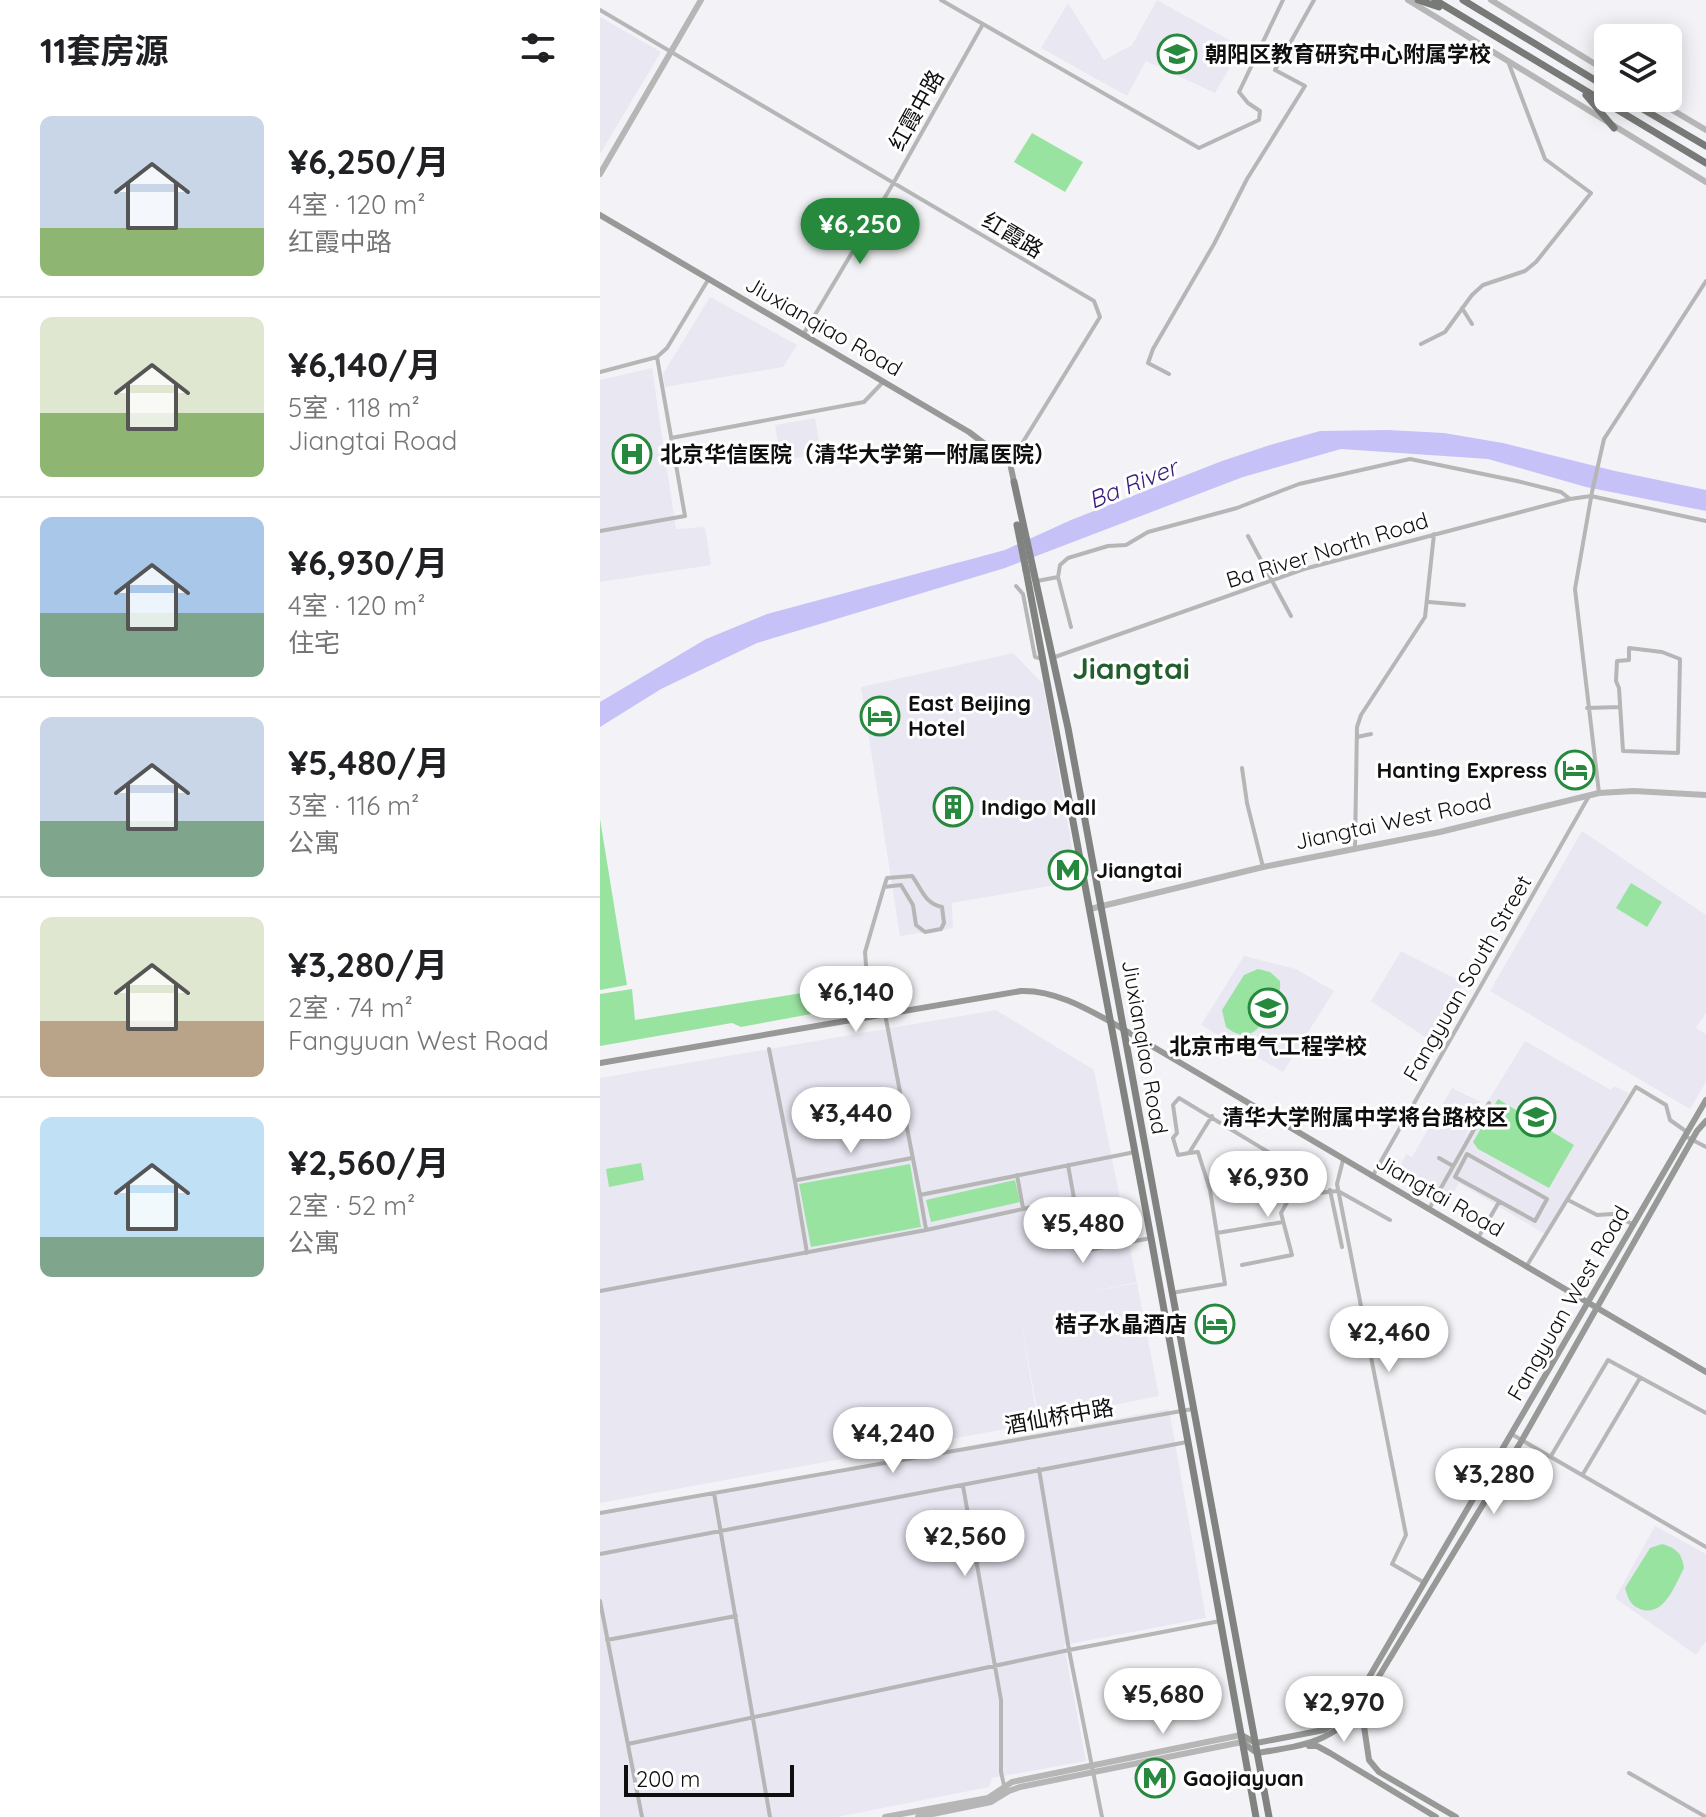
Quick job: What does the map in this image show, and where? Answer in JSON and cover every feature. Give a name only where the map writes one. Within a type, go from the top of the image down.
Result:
[{"type":"highway","points":[[1418,0],[1450,10]]},
{"type":"highway","points":[[1435,0],[1706,163]]},
{"type":"highway","points":[[1463,0],[1594,80]]},
{"type":"highway","points":[[1582,90],[1614,128]]},
{"type":"highway","points":[[1648,112],[1706,146]]},
{"type":"main road","name":"Jiuxianqiao Road","points":[[600,215],[969,432],[1010,463]]},
{"type":"main road","points":[[1010,463],[1030,569]]},
{"type":"main road","name":"Jiuxianqiao Road","points":[[1030,569],[1037,581],[1053,658],[1269,1817]]},
{"type":"main road","name":"Jiuxianqiao Road","points":[[1030,569],[1043,659],[1256,1817]]},
{"type":"main road","name":"Jiangtai Road","points":[[600,1063],[1031,990],[1065,1000],[1111,1022],[1706,1372]]},
{"type":"main road","name":"Fangyuan West Road","points":[[1256,1743],[1324,1730],[1340,1720],[1354,1703],[1706,1100]]},
{"type":"main road","name":"Fangyuan West Road","points":[[1257,1753],[1326,1737],[1347,1724],[1361,1706],[1522,1440],[1706,1121]]},
{"type":"main road","points":[[1361,1706],[1369,1760],[1379,1772],[1456,1817]]},
{"type":"main road","points":[[1241,1738],[1256,1743]]},
{"type":"main road","points":[[1241,1738],[1257,1753]]},
{"type":"main road","points":[[1301,1745],[1317,1746],[1436,1817]]},
{"type":"street","points":[[600,174],[701,0]]},
{"type":"street","points":[[941,0],[1199,148],[1259,120],[1260,111],[1239,92],[1283,0]]},
{"type":"street","points":[[1169,374],[1148,363],[1153,349],[1214,244],[1247,179],[1305,86],[1275,70],[1314,0]]},
{"type":"street","points":[[1408,0],[1706,182]]},
{"type":"street","points":[[1491,0],[1594,63]]},
{"type":"street","name":"红霞路","points":[[600,10],[1094,301],[1100,317],[1010,463]]},
{"type":"street","name":"红霞中路","points":[[803,335],[983,24]]},
{"type":"street","points":[[1421,344],[1445,332],[1483,285],[1525,271],[1536,262],[1591,193],[1545,159],[1509,64]]},
{"type":"street","points":[[1676,112],[1706,130]]},
{"type":"street","points":[[600,372],[657,357],[667,348],[708,280]]},
{"type":"street","points":[[1599,793],[1575,589],[1600,454],[1604,439],[1706,281]]},
{"type":"street","points":[[1462,308],[1469,309]]},
{"type":"street","points":[[1460,317],[1462,308]]},
{"type":"street","points":[[1462,308],[1472,324]]},
{"type":"street","points":[[600,531],[685,516],[657,357]]},
{"type":"street","points":[[670,438],[864,402],[884,381]]},
{"type":"street","points":[[1071,627],[1058,577],[1060,565],[1079,554],[1108,546],[1126,545],[1148,532],[1237,508],[1299,484],[1410,459],[1561,492],[1570,499]]},
{"type":"street","name":"Ba River North Road","points":[[1043,659],[1304,569],[1592,494],[1706,521]]},
{"type":"street","points":[[1355,849],[1357,737],[1361,715],[1425,617],[1434,534]]},
{"type":"street","points":[[1248,536],[1291,616]]},
{"type":"street","points":[[1037,581],[1058,577]]},
{"type":"street","points":[[1016,586],[1023,594],[1035,657],[1043,659]]},
{"type":"street","points":[[1429,602],[1464,605]]},
{"type":"street","points":[[1629,648],[1662,652],[1680,659],[1678,753],[1623,751],[1620,707],[1617,661],[1629,660],[1629,648]]},
{"type":"street","points":[[1587,708],[1620,707]]},
{"type":"street","points":[[1357,737],[1371,734]]},
{"type":"street","points":[[1242,768],[1263,867]]},
{"type":"street","name":"Jiangtai West Road","points":[[1090,909],[1263,867],[1599,793],[1634,791],[1706,795]]},
{"type":"street","name":"Fangyuan South Street","points":[[1372,1177],[1589,795]]},
{"type":"street","points":[[870,1017],[865,952],[884,887],[887,878],[912,876],[924,898],[942,907],[944,923],[941,929],[925,932],[916,925],[913,905],[901,885],[884,887]]},
{"type":"street","points":[[885,1014],[926,1230]]},
{"type":"street","points":[[769,1049],[807,1253]]},
{"type":"street","points":[[1526,1267],[1636,1087],[1666,1105],[1670,1120],[1706,1147]]},
{"type":"street","points":[[1171,1293],[1225,1284],[1210,1190],[1198,1152],[1178,1155],[1175,1150],[1173,1138],[1177,1133],[1173,1105],[1179,1098],[1303,1173],[1307,1194]]},
{"type":"street","points":[[1429,1209],[1489,1103]]},
{"type":"street","points":[[1189,1153],[1212,1116]]},
{"type":"street","points":[[920,1195],[1135,1152]]},
{"type":"street","points":[[1467,1154],[1547,1199],[1535,1221],[1500,1202],[1455,1177],[1467,1154]]},
{"type":"street","points":[[795,1181],[912,1158]]},
{"type":"street","points":[[1439,1158],[1453,1166]]},
{"type":"street","points":[[1343,1159],[1338,1191],[1406,1535],[1392,1564],[1425,1583]]},
{"type":"street","points":[[1068,1165],[1084,1251],[1151,1238]]},
{"type":"street","points":[[1017,1175],[1023,1208]]},
{"type":"street","points":[[1330,1190],[1342,1247]]},
{"type":"street","points":[[1242,1265],[1292,1255],[1281,1213],[1290,1197],[1338,1191],[1390,1220]]},
{"type":"street","points":[[600,1291],[926,1230],[1074,1198]]},
{"type":"street","points":[[1569,1200],[1597,1215],[1613,1214],[1634,1225]]},
{"type":"street","points":[[1478,1238],[1500,1202]]},
{"type":"street","points":[[1217,1233],[1283,1222]]},
{"type":"street","points":[[1551,1456],[1608,1360],[1706,1413]]},
{"type":"street","points":[[1583,1474],[1640,1378]]},
{"type":"street","name":"酒仙桥中路","points":[[600,1513],[1193,1409]]},
{"type":"street","points":[[1513,1435],[1706,1547]]},
{"type":"street","points":[[600,1554],[1188,1441]]},
{"type":"street","points":[[1039,1469],[1069,1650],[1102,1817]]},
{"type":"street","points":[[963,1486],[1001,1700],[1001,1772],[1004,1785]]},
{"type":"street","points":[[714,1493],[770,1817]]},
{"type":"street","points":[[600,1601],[642,1817]]},
{"type":"street","points":[[600,1645],[736,1616]]},
{"type":"street","points":[[628,1744],[995,1665],[1222,1621]]},
{"type":"street","points":[[918,1817],[991,1802],[1020,1787],[1241,1738]]},
{"type":"street","points":[[885,1817],[988,1798],[1004,1785],[1094,1770]]},
{"type":"street","points":[[1629,1773],[1706,1817]]},
{"type":"shaded area","name":"朝阳区教育研究中心附属学校","points":[[1157,0],[1242,47],[1215,93],[1146,61],[1127,96],[1041,48],[1068,3],[1104,60],[1132,45]]},
{"type":"shaded area","points":[[600,17],[661,52],[600,154]]},
{"type":"shaded area","points":[[710,297],[797,345],[783,367],[665,387],[663,374]]},
{"type":"shaded area","name":"北京华信医院（清华大学第一附属医院）","points":[[652,368],[676,529],[705,527],[711,565],[600,582],[600,380]]},
{"type":"shaded area","points":[[815,418],[821,453],[781,461],[775,425]]},
{"type":"shaded area","points":[[1320,431],[1444,433],[1503,443],[1706,490],[1706,511],[1586,487],[1488,459],[1341,449],[1243,477],[1005,568],[757,643],[661,689],[600,727],[600,702],[706,639],[767,614],[1005,550],[1071,520],[1270,445]]},
{"type":"shaded area","points":[[1013,653],[1043,684],[1074,859],[1061,884],[952,903],[953,928],[900,936],[861,687]]},
{"type":"shaded area","points":[[1582,831],[1706,915],[1706,1013],[1696,1028],[1706,1034],[1706,1082],[1690,1109],[1490,991]]},
{"type":"shaded area","points":[[1401,951],[1464,983],[1428,1039],[1371,1001]]},
{"type":"shaded area","name":"北京市电气工程学校","points":[[1244,956],[1296,969],[1334,991],[1283,1072],[1201,1025]]},
{"type":"shaded area","points":[[996,1010],[1094,1070],[1137,1282],[1078,1294],[1137,1283],[1159,1396],[1039,1420],[1018,1305],[1038,1423],[600,1503],[600,1078]]},
{"type":"shaded area","points":[[1525,1041],[1611,1090],[1614,1086],[1629,1093],[1545,1234],[1459,1183],[1450,1199],[1398,1170],[1406,1154],[1412,1157],[1452,1088],[1481,1102],[1464,1140]]},
{"type":"shaded area","points":[[1169,1409],[1206,1618],[1064,1645],[1086,1761],[992,1778],[989,1787],[837,1817],[600,1817],[600,1514]]},
{"type":"shaded area","points":[[1655,1526],[1706,1554],[1706,1641],[1696,1655],[1615,1598]]},
{"type":"green space","points":[[1032,133],[1083,162],[1065,192],[1014,162]]},
{"type":"green space","points":[[600,819],[627,985],[600,990]]},
{"type":"green space","points":[[1631,883],[1662,902],[1647,927],[1616,908]]},
{"type":"green space","points":[[1258,969],[1270,972],[1280,981],[1277,1000],[1252,1033],[1233,1032],[1226,1027],[1222,1010],[1244,975]]},
{"type":"green space","points":[[857,984],[860,1005],[741,1027],[732,1023],[600,1046],[600,994],[632,989],[635,1020]]},
{"type":"green space","points":[[1498,1099],[1574,1145],[1549,1188],[1478,1149],[1473,1142]]},
{"type":"green space","points":[[641,1163],[644,1180],[609,1187],[606,1169]]},
{"type":"green space","points":[[910,1164],[921,1227],[811,1247],[799,1184]]},
{"type":"green space","points":[[1015,1180],[1020,1202],[931,1222],[926,1200]]},
{"type":"green space","points":[[1662,1544],[1678,1552],[1684,1568],[1662,1604],[1648,1611],[1640,1609],[1630,1601],[1625,1588],[1650,1548]]},
{"type":"place","name":"朝阳区教育研究中心附属学校","points":[[1177,54]]},
{"type":"place","name":"北京华信医院（清华大学第一附属医院）","points":[[632,454]]},
{"type":"place","name":"East Beijing Hotel","points":[[880,716]]},
{"type":"place","name":"Hanting Express","points":[[1575,770]]},
{"type":"place","name":"Indigo Mall","points":[[953,807]]},
{"type":"place","name":"Jiangtai","points":[[1068,870]]},
{"type":"place","name":"北京市电气工程学校","points":[[1268,1008]]},
{"type":"place","name":"清华大学附属中学将台路校区","points":[[1536,1117]]},
{"type":"place","name":"桔子水晶酒店","points":[[1215,1324]]},
{"type":"place","name":"Gaojiayuan","points":[[1155,1778]]},
{"type":"district","name":"Jiangtai","points":[[1131,669]]},
{"type":"water label","name":"Ba River","points":[[1133,484]]}]
